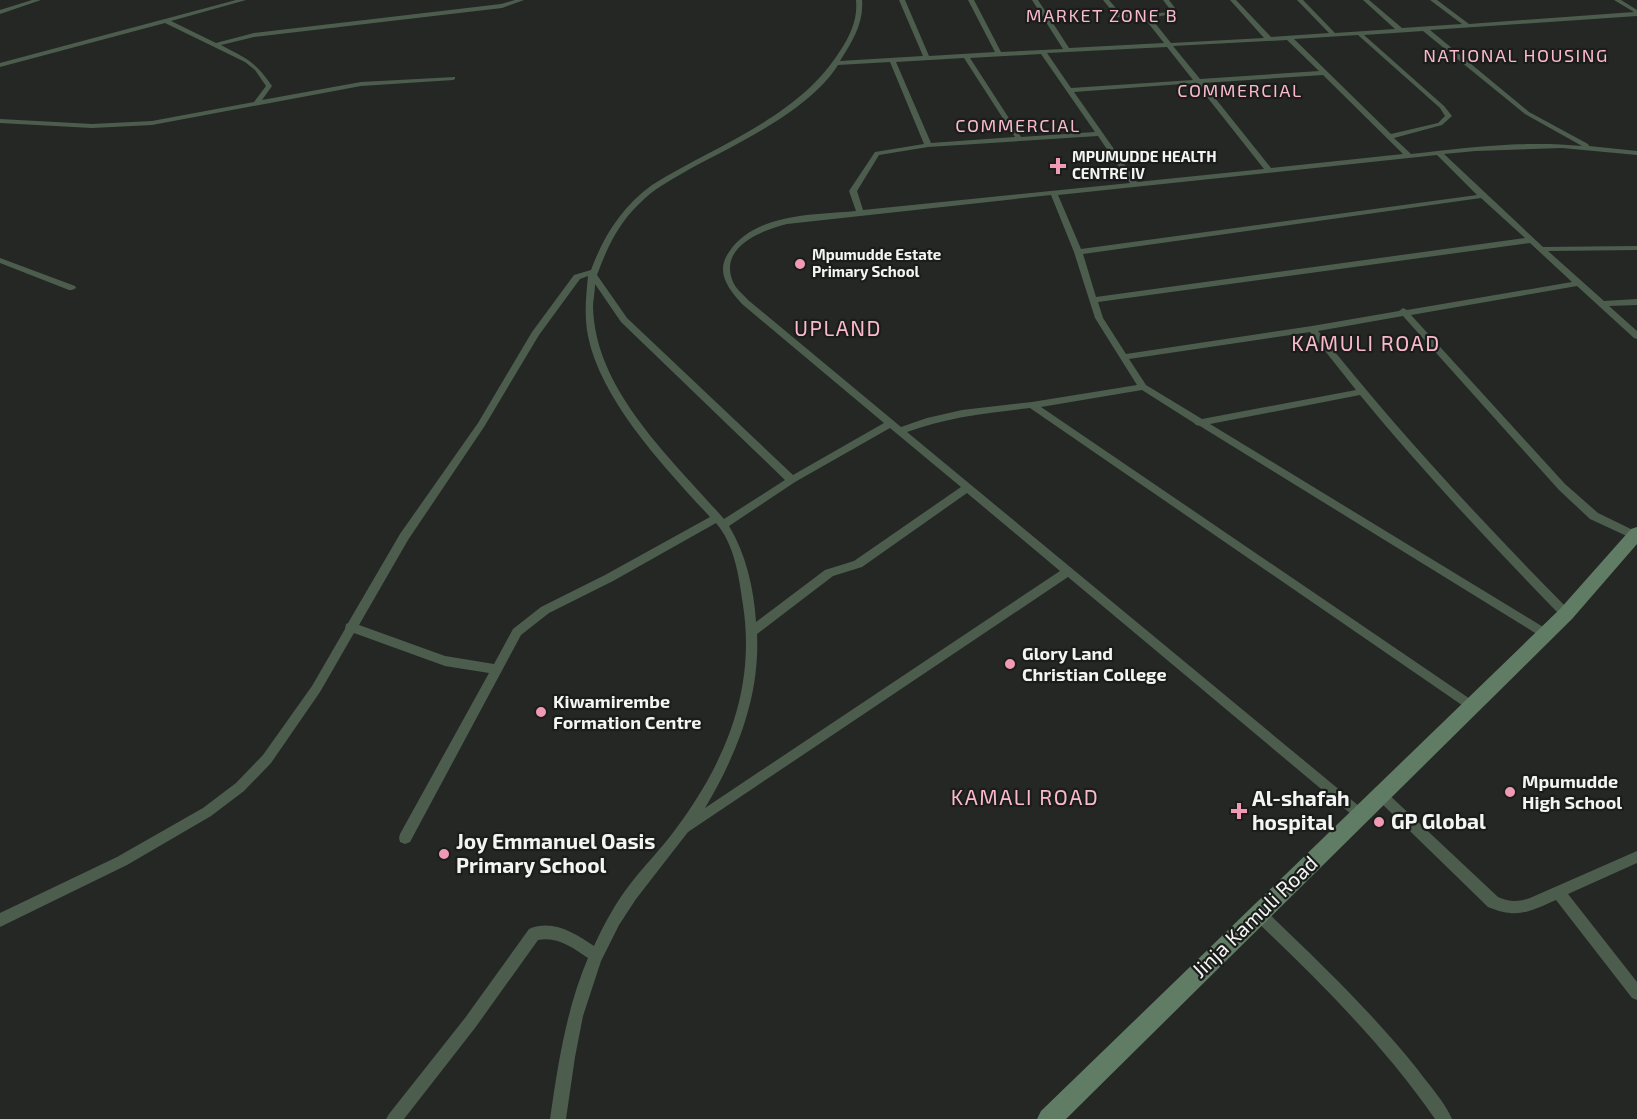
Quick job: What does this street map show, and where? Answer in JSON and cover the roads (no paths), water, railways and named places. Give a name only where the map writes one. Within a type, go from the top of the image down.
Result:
[{"type":"main road","name":"Jinja Kamuli Road","points":[[1049,1119],[1566,614],[1636,534]]},
{"type":"street","points":[[0,12],[38,0]]},
{"type":"street","points":[[0,65],[243,0]]},
{"type":"street","points":[[215,45],[254,35],[502,6],[521,0]]},
{"type":"street","points":[[558,1118],[571,1031],[581,992],[596,955],[637,886],[659,862],[724,767],[747,702],[752,662],[752,631],[740,556],[734,540],[647,437],[607,379],[597,355],[590,328],[591,272],[611,232],[629,208],[651,189],[788,110],[816,88],[839,63],[860,16],[859,0]]},
{"type":"street","points":[[902,0],[927,59]]},
{"type":"street","points":[[971,0],[999,55]]},
{"type":"street","points":[[1035,0],[1067,50]]},
{"type":"street","points":[[1106,0],[1119,15],[1147,17],[1169,13],[1172,8],[1166,0]]},
{"type":"street","points":[[1233,0],[1269,39]]},
{"type":"street","points":[[1300,0],[1334,35]]},
{"type":"street","points":[[1366,0],[1401,31]]},
{"type":"street","points":[[1433,0],[1468,26]]},
{"type":"street","points":[[1617,0],[1637,13]]},
{"type":"street","points":[[839,63],[1401,31],[1637,13]]},
{"type":"street","points":[[1147,17],[1269,171]]},
{"type":"street","points":[[165,20],[252,65],[268,82],[268,89],[257,103]]},
{"type":"street","points":[[1425,29],[1527,113],[1592,147]]},
{"type":"street","points":[[1359,33],[1442,107],[1449,116],[1440,124],[1389,137]]},
{"type":"street","points":[[1289,38],[1322,73],[1409,156]]},
{"type":"street","points":[[1043,52],[1135,184]]},
{"type":"street","points":[[967,57],[1019,139]]},
{"type":"street","points":[[0,59],[25,58]]},
{"type":"street","points":[[892,60],[928,145]]},
{"type":"street","points":[[1070,90],[1322,73]]},
{"type":"street","points":[[0,121],[61,126],[131,125],[170,121],[361,84],[453,78]]},
{"type":"street","points":[[860,213],[853,191],[877,153],[928,145],[1100,134]]},
{"type":"street","points":[[1360,815],[745,302],[730,284],[726,267],[732,251],[744,237],[765,227],[792,221],[860,213],[1438,152],[1523,146],[1592,147],[1637,153]]},
{"type":"street","points":[[1438,152],[1540,249],[1637,336]]},
{"type":"street","points":[[1054,193],[1078,252],[1099,318],[1143,387],[1544,633]]},
{"type":"street","points":[[1078,252],[1483,196]]},
{"type":"street","points":[[1093,300],[1531,240]]},
{"type":"street","points":[[1540,249],[1637,248]]},
{"type":"street","points":[[0,260],[72,288]]},
{"type":"street","points":[[591,272],[624,320],[792,480]]},
{"type":"street","points":[[0,920],[122,861],[207,812],[240,787],[267,759],[316,689],[404,537],[481,425],[535,334],[577,277],[591,272]]},
{"type":"street","points":[[1123,357],[1312,329],[1403,311],[1579,283]]},
{"type":"street","points":[[1602,304],[1637,302]]},
{"type":"street","points":[[1403,311],[1562,487],[1594,516],[1636,534]]},
{"type":"street","points":[[1312,329],[1360,392],[1477,521],[1566,614]]},
{"type":"street","points":[[899,431],[944,416],[1032,405],[1143,387]]},
{"type":"street","points":[[1199,423],[1360,392]]},
{"type":"street","points":[[1032,405],[1472,707]]},
{"type":"street","points":[[405,838],[517,632],[529,621],[720,521],[890,424]]},
{"type":"street","points":[[752,631],[829,573],[858,564],[967,488]]},
{"type":"street","points":[[681,831],[1068,571]]},
{"type":"street","points":[[350,627],[445,661],[496,669]]},
{"type":"street","points":[[1381,795],[1499,905],[1516,910],[1637,857]]},
{"type":"street","points":[[1558,892],[1637,993]]},
{"type":"street","points":[[1258,913],[1329,981],[1406,1067],[1444,1119]]},
{"type":"street","points":[[394,1119],[470,1023],[534,934],[544,930],[555,932],[596,955]]},
{"type":"place","name":"MPUMUDDE HEALTH CENTRE IV","points":[[1058,166]]},
{"type":"place","name":"Mpumudde Estate Primary School","points":[[800,264]]},
{"type":"place","name":"Glory Land Christian College","points":[[1010,664]]},
{"type":"place","name":"Kiwamirembe Formation Centre","points":[[541,712]]},
{"type":"place","name":"Mpumudde High School","points":[[1510,792]]},
{"type":"place","name":"Al-shafah hospital","points":[[1239,811]]},
{"type":"place","name":"GP Global","points":[[1379,822]]},
{"type":"place","name":"Joy Emmanuel Oasis Primary School","points":[[444,854]]},
{"type":"district","name":"MARKET ZONE B","points":[[1102,16]]},
{"type":"district","name":"NATIONAL HOUSING","points":[[1516,56]]},
{"type":"district","name":"COMMERCIAL","points":[[1240,91]]},
{"type":"district","name":"COMMERCIAL","points":[[1018,126]]},
{"type":"district","name":"UPLAND","points":[[838,329]]},
{"type":"district","name":"KAMULI ROAD","points":[[1366,344]]},
{"type":"district","name":"KAMALI ROAD","points":[[1025,798]]}]
